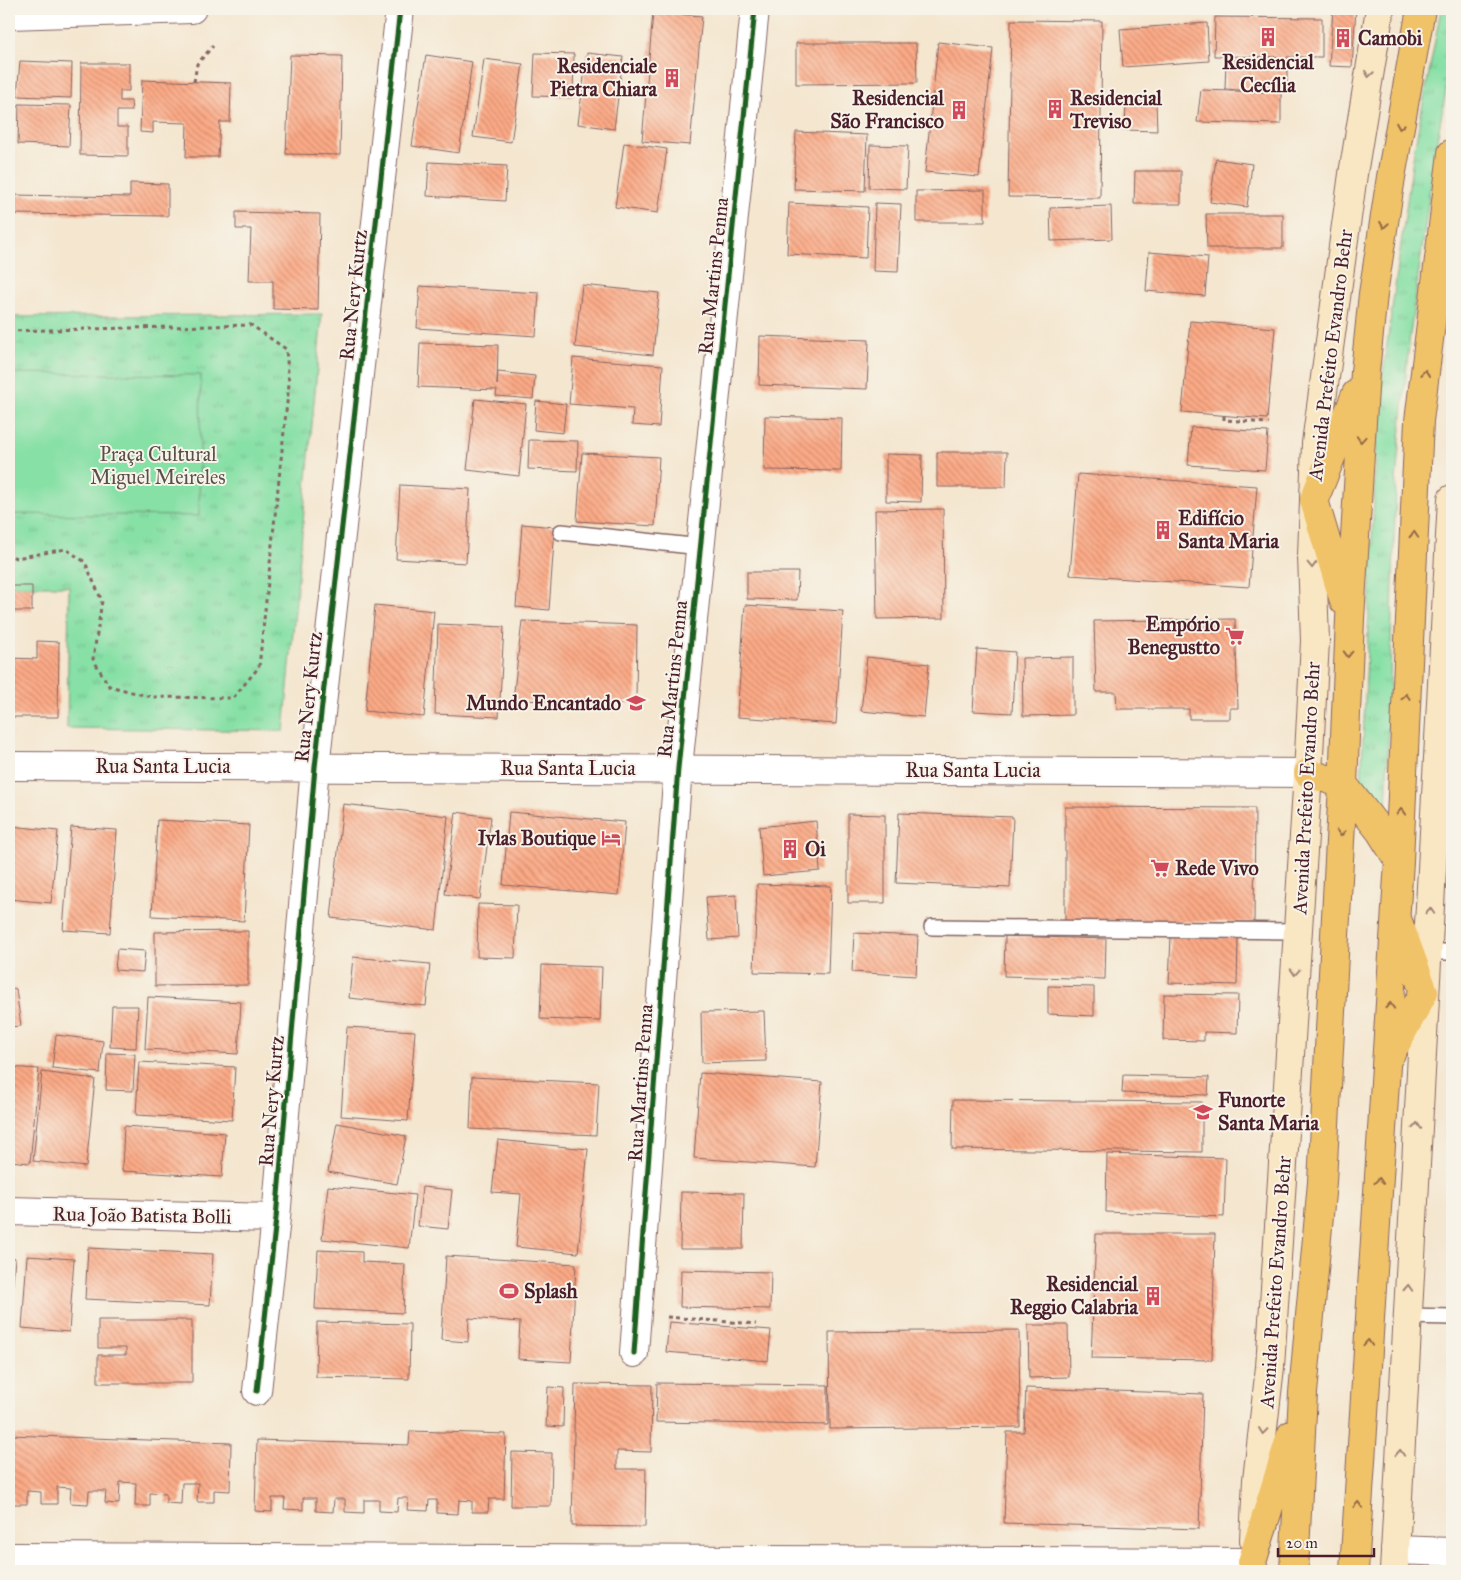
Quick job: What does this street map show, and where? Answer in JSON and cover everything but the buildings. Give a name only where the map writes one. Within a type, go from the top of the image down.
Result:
[{"type":"highway","name":"Avenida Prefeito Evandro Behr","points":[[1294,1571],[1303,1393],[1322,1182],[1350,619],[1365,372],[1373,294],[1391,177],[1421,9]]},
{"type":"highway","points":[[1354,1571],[1396,915],[1419,422],[1452,154]]},
{"type":"highway","points":[[1350,619],[1314,500],[1365,372]]},
{"type":"highway","points":[[1308,773],[1343,784],[1380,831],[1399,861]]},
{"type":"highway","points":[[1387,1061],[1424,992],[1396,915]]},
{"type":"highway","points":[[1253,1568],[1303,1393]]},
{"type":"main road","name":"Avenida Prefeito Evandro Behr","points":[[1253,1568],[1257,1480],[1270,1367],[1308,773],[1315,641],[1312,556],[1316,443],[1353,174],[1380,9]]},
{"type":"main road","points":[[1395,1561],[1424,992],[1440,952],[1452,516]]},
{"type":"street","points":[[9,15],[192,9]]},
{"type":"street","name":"Rua Nery Kurtz","points":[[257,1390],[276,1218],[316,767],[400,9]]},
{"type":"street","name":"Rua Martins Penna","points":[[634,1353],[678,768],[755,9]]},
{"type":"street","name":"Rua Santa Lucia","points":[[9,766],[678,768],[1308,773]]},
{"type":"street","name":"Rua João Batista Bolli","points":[[9,1212],[276,1218]]},
{"type":"street","points":[[1395,1561],[1452,1552]]},
{"type":"street","points":[[9,1557],[1253,1568]]},
{"type":"lane","points":[[561,532],[701,547]]},
{"type":"lane","points":[[932,927],[1298,931]]},
{"type":"lane","points":[[1406,1316],[1452,1317]]},
{"type":"path","points":[[194,82],[198,64],[213,46]]},
{"type":"path","points":[[9,331],[251,324],[286,349],[289,384],[260,667],[233,698],[151,697],[109,686],[93,659],[102,601],[85,562],[66,549],[16,558],[9,555]]},
{"type":"path","points":[[1224,416],[1224,420],[1268,423]]},
{"type":"path","points":[[664,1317],[756,1324]]},
{"type":"green space","points":[[1441,9],[1452,9],[1452,57],[1436,146],[1409,343],[1396,480],[1386,813],[1361,787],[1378,409],[1414,151]]},
{"type":"green space","name":"Praça Cultural Miguel Meireles","points":[[322,314],[284,731],[67,728],[69,586],[9,586],[9,317]]},
{"type":"green space","points":[[9,373],[201,375],[199,516],[9,514]]},
{"type":"cycle path","points":[[257,1391],[276,1218],[315,767],[400,9]]},
{"type":"cycle path","points":[[634,1353],[678,768],[755,9]]},
{"type":"place","name":"Residencial Cecília","points":[[1268,37]]},
{"type":"place","name":"Camobi","points":[[1343,38]]},
{"type":"place","name":"Residenciale Pietra Chiara","points":[[672,78]]},
{"type":"place","name":"Residencial Treviso","points":[[1055,109]]},
{"type":"place","name":"Residencial São Francisco","points":[[959,110]]},
{"type":"place","name":"Edifício Santa Maria","points":[[1163,530]]},
{"type":"place","name":"Empório Benegustto","points":[[1235,636]]},
{"type":"place","name":"Mundo Encantado","points":[[636,703]]},
{"type":"place","name":"Ivlas Boutique","points":[[611,838]]},
{"type":"place","name":"Oi","points":[[790,849]]},
{"type":"place","name":"Rede Vivo","points":[[1160,868]]},
{"type":"place","name":"Funorte Santa Maria","points":[[1203,1112]]},
{"type":"place","name":"Splash","points":[[509,1291]]},
{"type":"place","name":"Residencial Reggio Calabria","points":[[1153,1296]]}]
